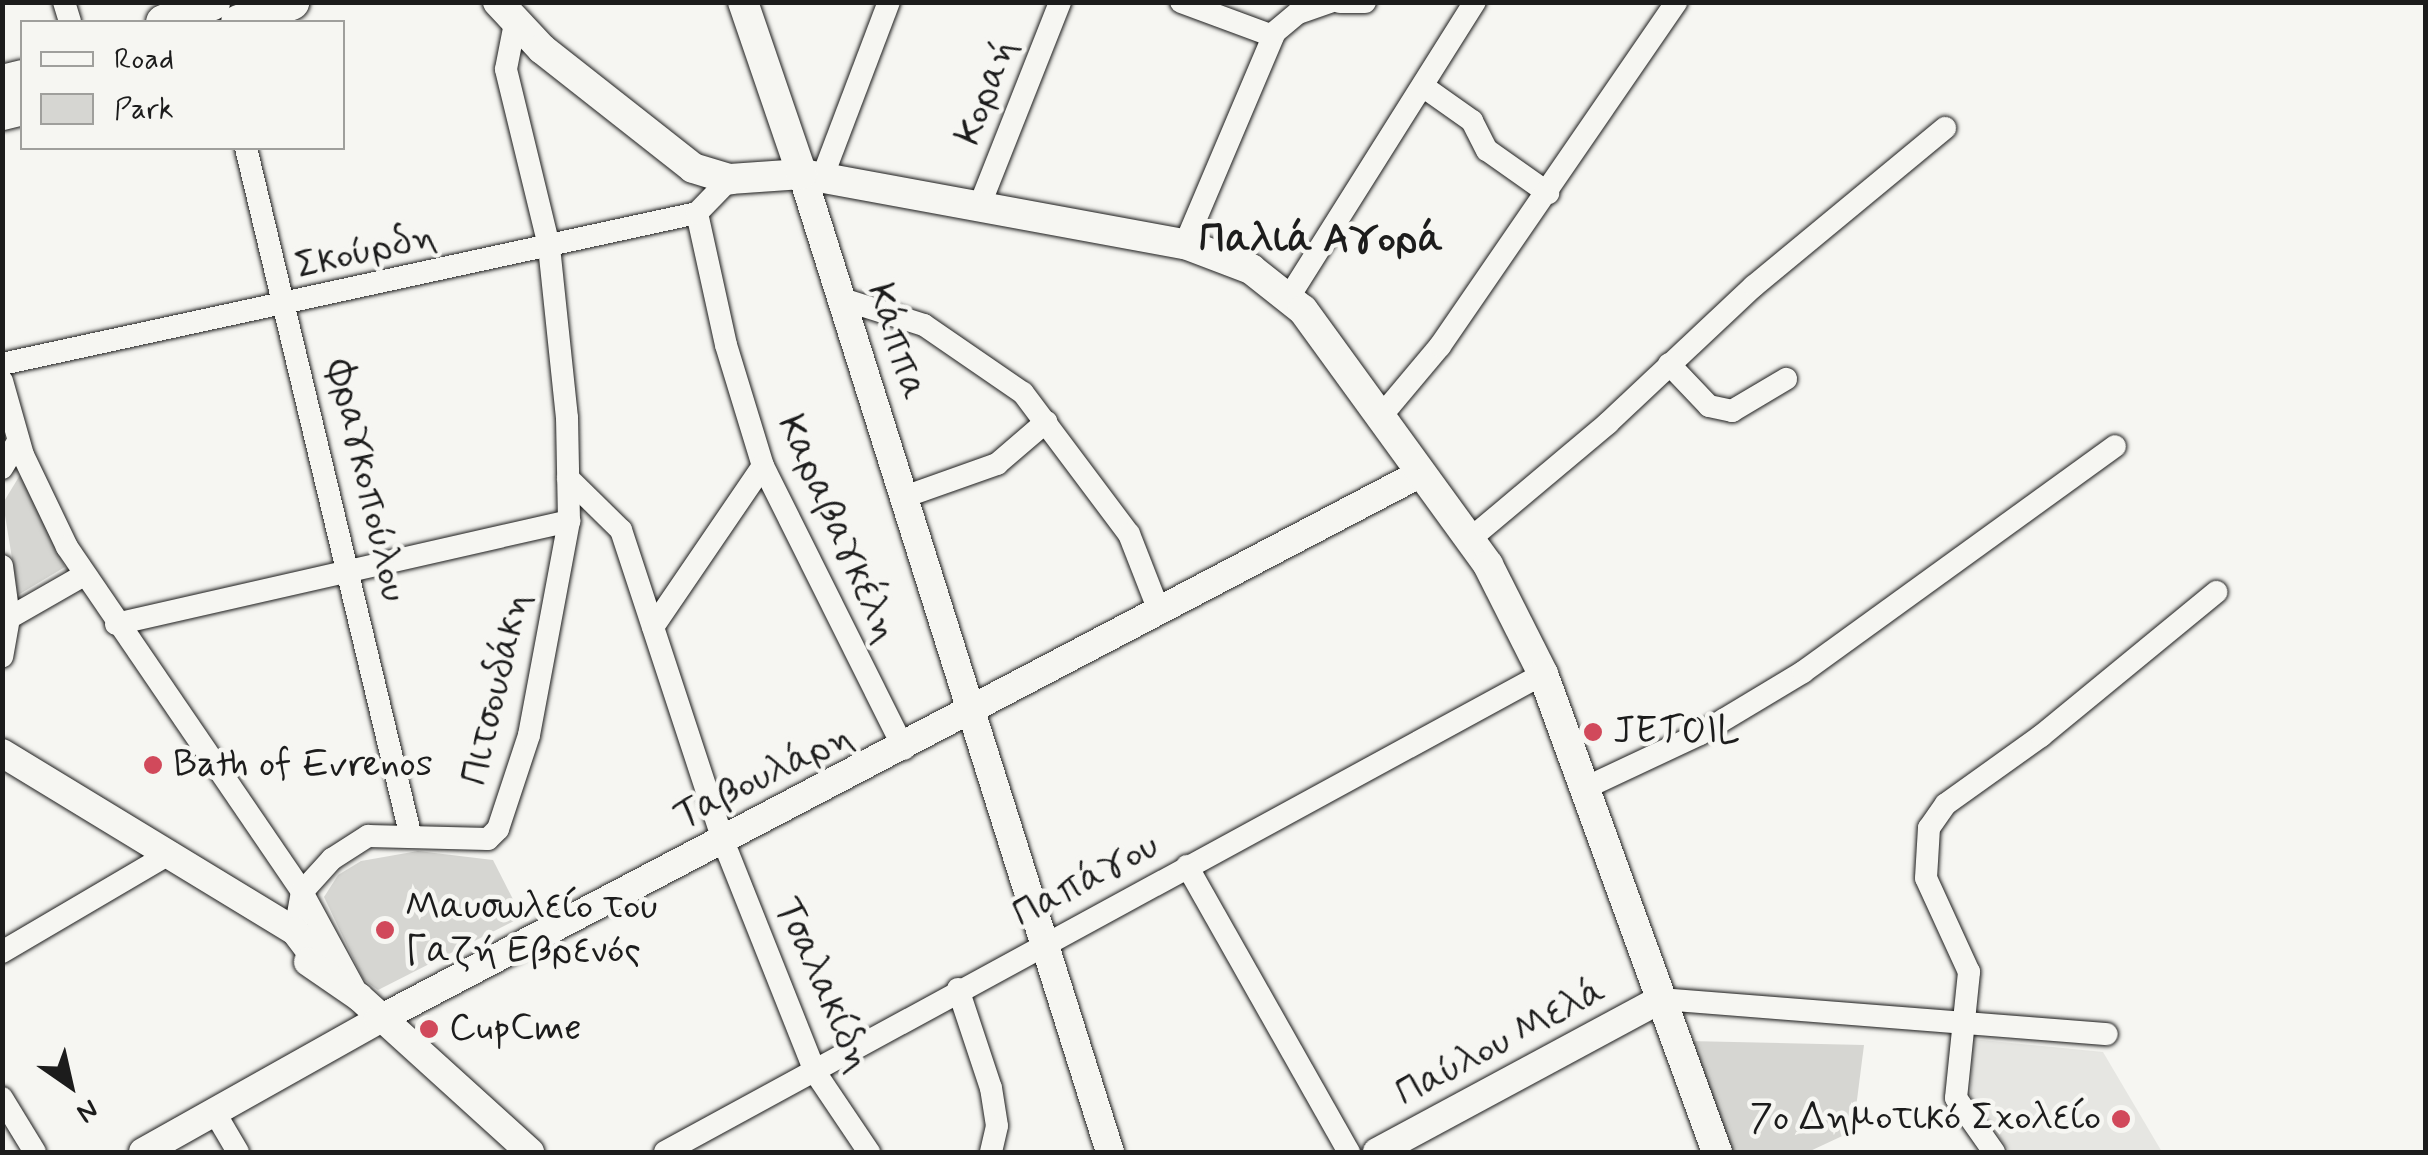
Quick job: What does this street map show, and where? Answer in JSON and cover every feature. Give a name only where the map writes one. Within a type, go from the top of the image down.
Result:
[{"type":"highway","points":[[168,20],[212,2]]},
{"type":"highway","points":[[243,20],[291,2]]},
{"type":"main road","name":"Κάππα","points":[[742,2],[812,176]]},
{"type":"main road","points":[[506,13],[677,159],[730,179],[812,176],[1185,244],[1252,270],[1289,297],[1382,415],[1470,539],[1542,674],[1587,787],[1716,1152]]},
{"type":"street","points":[[812,176],[889,2]]},
{"type":"street","name":"Κοραή","points":[[979,206],[1060,2]]},
{"type":"street","points":[[1181,2],[1273,36]]},
{"type":"street","points":[[1185,244],[1273,36],[1285,20],[1330,2]]},
{"type":"street","points":[[1340,2],[1365,2]]},
{"type":"street","points":[[1289,297],[1475,2]]},
{"type":"street","points":[[1382,415],[1440,346],[1676,2]]},
{"type":"street","name":"Πιτσουδάκη","points":[[302,892],[332,860],[368,836],[410,832],[482,841],[498,829],[529,736],[569,521],[568,478],[563,356],[549,246],[506,70],[506,13]]},
{"type":"street","points":[[1424,87],[1472,121],[1487,150],[1548,193]]},
{"type":"street","points":[[1470,539],[1945,128]]},
{"type":"street","name":"Φραγκοπούλου","points":[[247,150],[288,306],[410,832]]},
{"type":"street","name":"Κάππα","points":[[812,176],[840,298],[1048,940],[1110,1152]]},
{"type":"street","points":[[697,212],[730,179]]},
{"type":"street","name":"Σκούρδη","points":[[2,364],[288,306],[697,212]]},
{"type":"street","name":"Καραβαγκέλη","points":[[697,212],[726,345],[763,466],[904,749]]},
{"type":"street","points":[[840,298],[878,305],[949,338],[1003,374],[1046,422],[1129,534],[1159,611]]},
{"type":"street","points":[[1669,364],[1709,406],[1732,411],[1786,380]]},
{"type":"street","points":[[2,381],[18,441],[84,575],[302,892],[307,926],[323,968]]},
{"type":"street","points":[[904,497],[997,464],[1046,422]]},
{"type":"street","points":[[2,468],[18,441]]},
{"type":"street","points":[[1587,787],[1700,734],[1803,672],[2115,446]]},
{"type":"street","points":[[653,627],[763,466]]},
{"type":"street","name":"Ταβουλάρη","points":[[143,1152],[378,1020],[722,838],[904,749],[972,708],[1421,473]]},
{"type":"street","name":"Τσαλακίδη","points":[[568,478],[622,530],[722,838],[815,1072],[869,1152]]},
{"type":"street","points":[[116,624],[569,521]]},
{"type":"street","points":[[2,566],[9,618],[2,656]]},
{"type":"street","points":[[9,618],[84,575]]},
{"type":"street","points":[[1994,1152],[1956,1098],[1969,972],[1924,860],[1935,815],[2216,592]]},
{"type":"street","name":"Παπάγου","points":[[665,1152],[1542,674]]},
{"type":"street","points":[[2,753],[171,853],[255,909],[307,926],[378,1020],[530,1152]]},
{"type":"street","points":[[2,952],[171,853]]},
{"type":"street","points":[[1187,866],[1349,1152]]},
{"type":"street","points":[[255,909],[288,949],[323,968],[359,997]]},
{"type":"street","points":[[958,989],[991,1088],[997,1126],[991,1152]]},
{"type":"street","points":[[1661,998],[2107,1034]]},
{"type":"street","name":"Παύλου Μελά","points":[[1377,1152],[1661,998]]},
{"type":"street","points":[[2,1098],[36,1152]]},
{"type":"street","points":[[215,1112],[238,1152]]},
{"type":"shaded area","points":[[1972,1039],[2103,1052],[2162,1152],[2010,1152],[1971,1097]]},
{"type":"green space","points":[[20,475],[65,567],[18,595],[3,503]]},
{"type":"green space","points":[[418,851],[493,860],[522,917],[378,990],[363,979],[324,897],[338,875],[361,861]]},
{"type":"green space","points":[[1688,1041],[1864,1045],[1853,1131],[1808,1152],[1732,1152]]},
{"type":"place","name":"JETOIL","points":[[1593,732]]},
{"type":"place","name":"Bath of Evrenos","points":[[153,765]]},
{"type":"place","name":"Μαυσωλείο του Γαζή Εβρενός","points":[[385,930]]},
{"type":"place","name":"CupCme","points":[[429,1029]]},
{"type":"place","name":"7o Δημοτικό Σχολείο","points":[[2121,1119]]},
{"type":"district","name":"Παλιά Αγορά","points":[[1321,240]]}]
